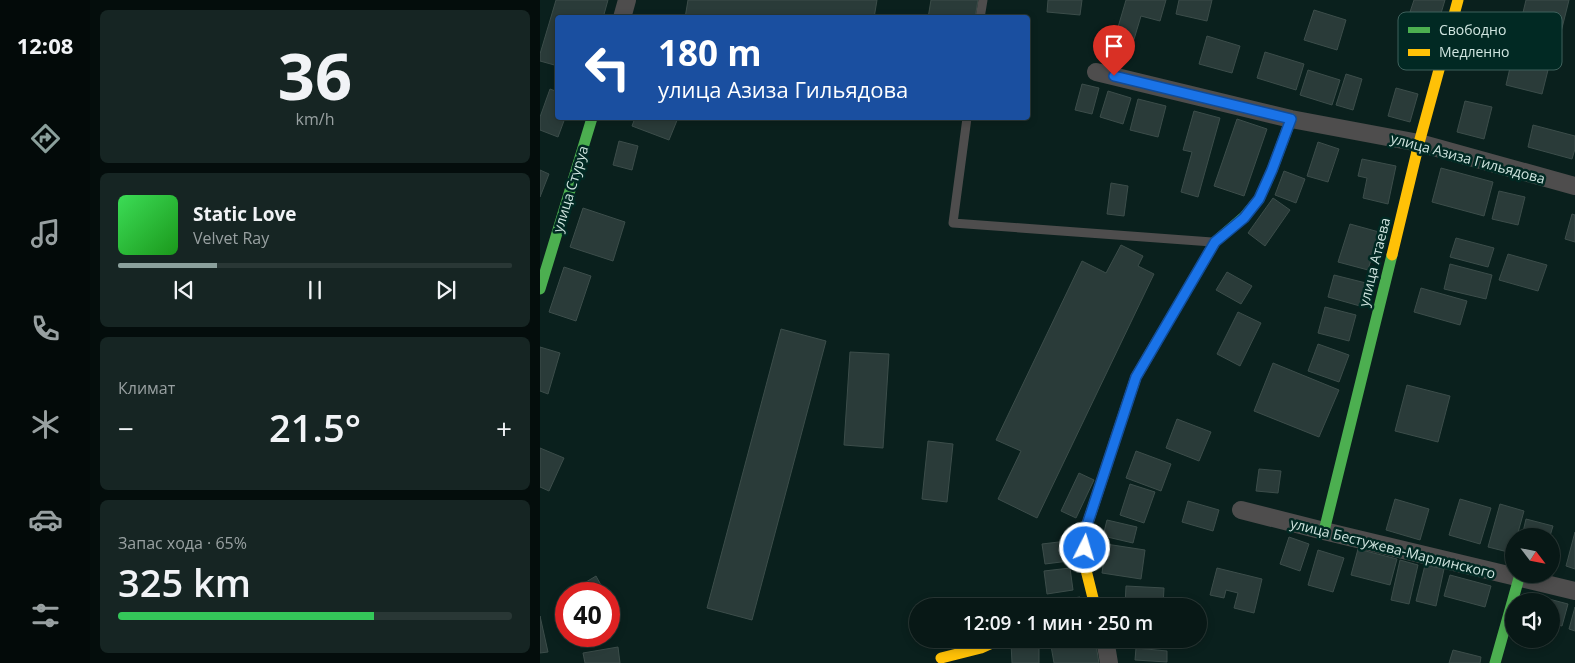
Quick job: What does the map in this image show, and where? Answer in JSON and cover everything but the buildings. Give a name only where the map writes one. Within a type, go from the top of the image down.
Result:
[{"type":"street","points":[[623,15],[627,0]]},
{"type":"street","name":"улица Атаева","points":[[1324,531],[1419,143],[1439,70]]},
{"type":"street","name":"улица Азиза Гильядова","points":[[1096,72],[1291,119],[1419,143],[1575,186]]},
{"type":"street","points":[[1093,598],[1085,566],[1085,531],[1136,377],[1215,242],[1244,218],[1259,199],[1291,119]]},
{"type":"street","name":"улица Стуруа","points":[[540,289],[591,120]]},
{"type":"street","name":"улица Бестужева-Марлинского","points":[[1241,510],[1505,575]]},
{"type":"street","points":[[1495,663],[1518,583]]},
{"type":"street","name":"улица Бестужева-Марлинского","points":[[1541,583],[1575,591]]},
{"type":"street","points":[[941,658],[981,648]]},
{"type":"street","points":[[1107,648],[1110,663]]},
{"type":"lane","points":[[980,15],[983,0]]},
{"type":"lane","points":[[967,120],[953,223],[1215,242]]},
{"type":"traffic: fast","points":[[1157,341],[1215,242],[1244,217],[1259,199],[1291,119]]},
{"type":"traffic: fast","points":[[540,289],[591,120]]},
{"type":"traffic: fast","points":[[1324,531],[1392,255]]},
{"type":"traffic: fast","points":[[1495,663],[1518,583]]},
{"type":"traffic: slow","points":[[1455,12],[1458,0]]},
{"type":"traffic: slow","points":[[1392,255],[1439,70]]},
{"type":"traffic: slow","points":[[1093,598],[1085,566],[1085,531],[1136,377],[1157,341]]},
{"type":"traffic: slow","points":[[941,658],[981,648]]},
{"type":"route","points":[[1085,548],[1085,531],[1136,377],[1215,242],[1244,218],[1259,199],[1291,119],[1114,76]]}]
